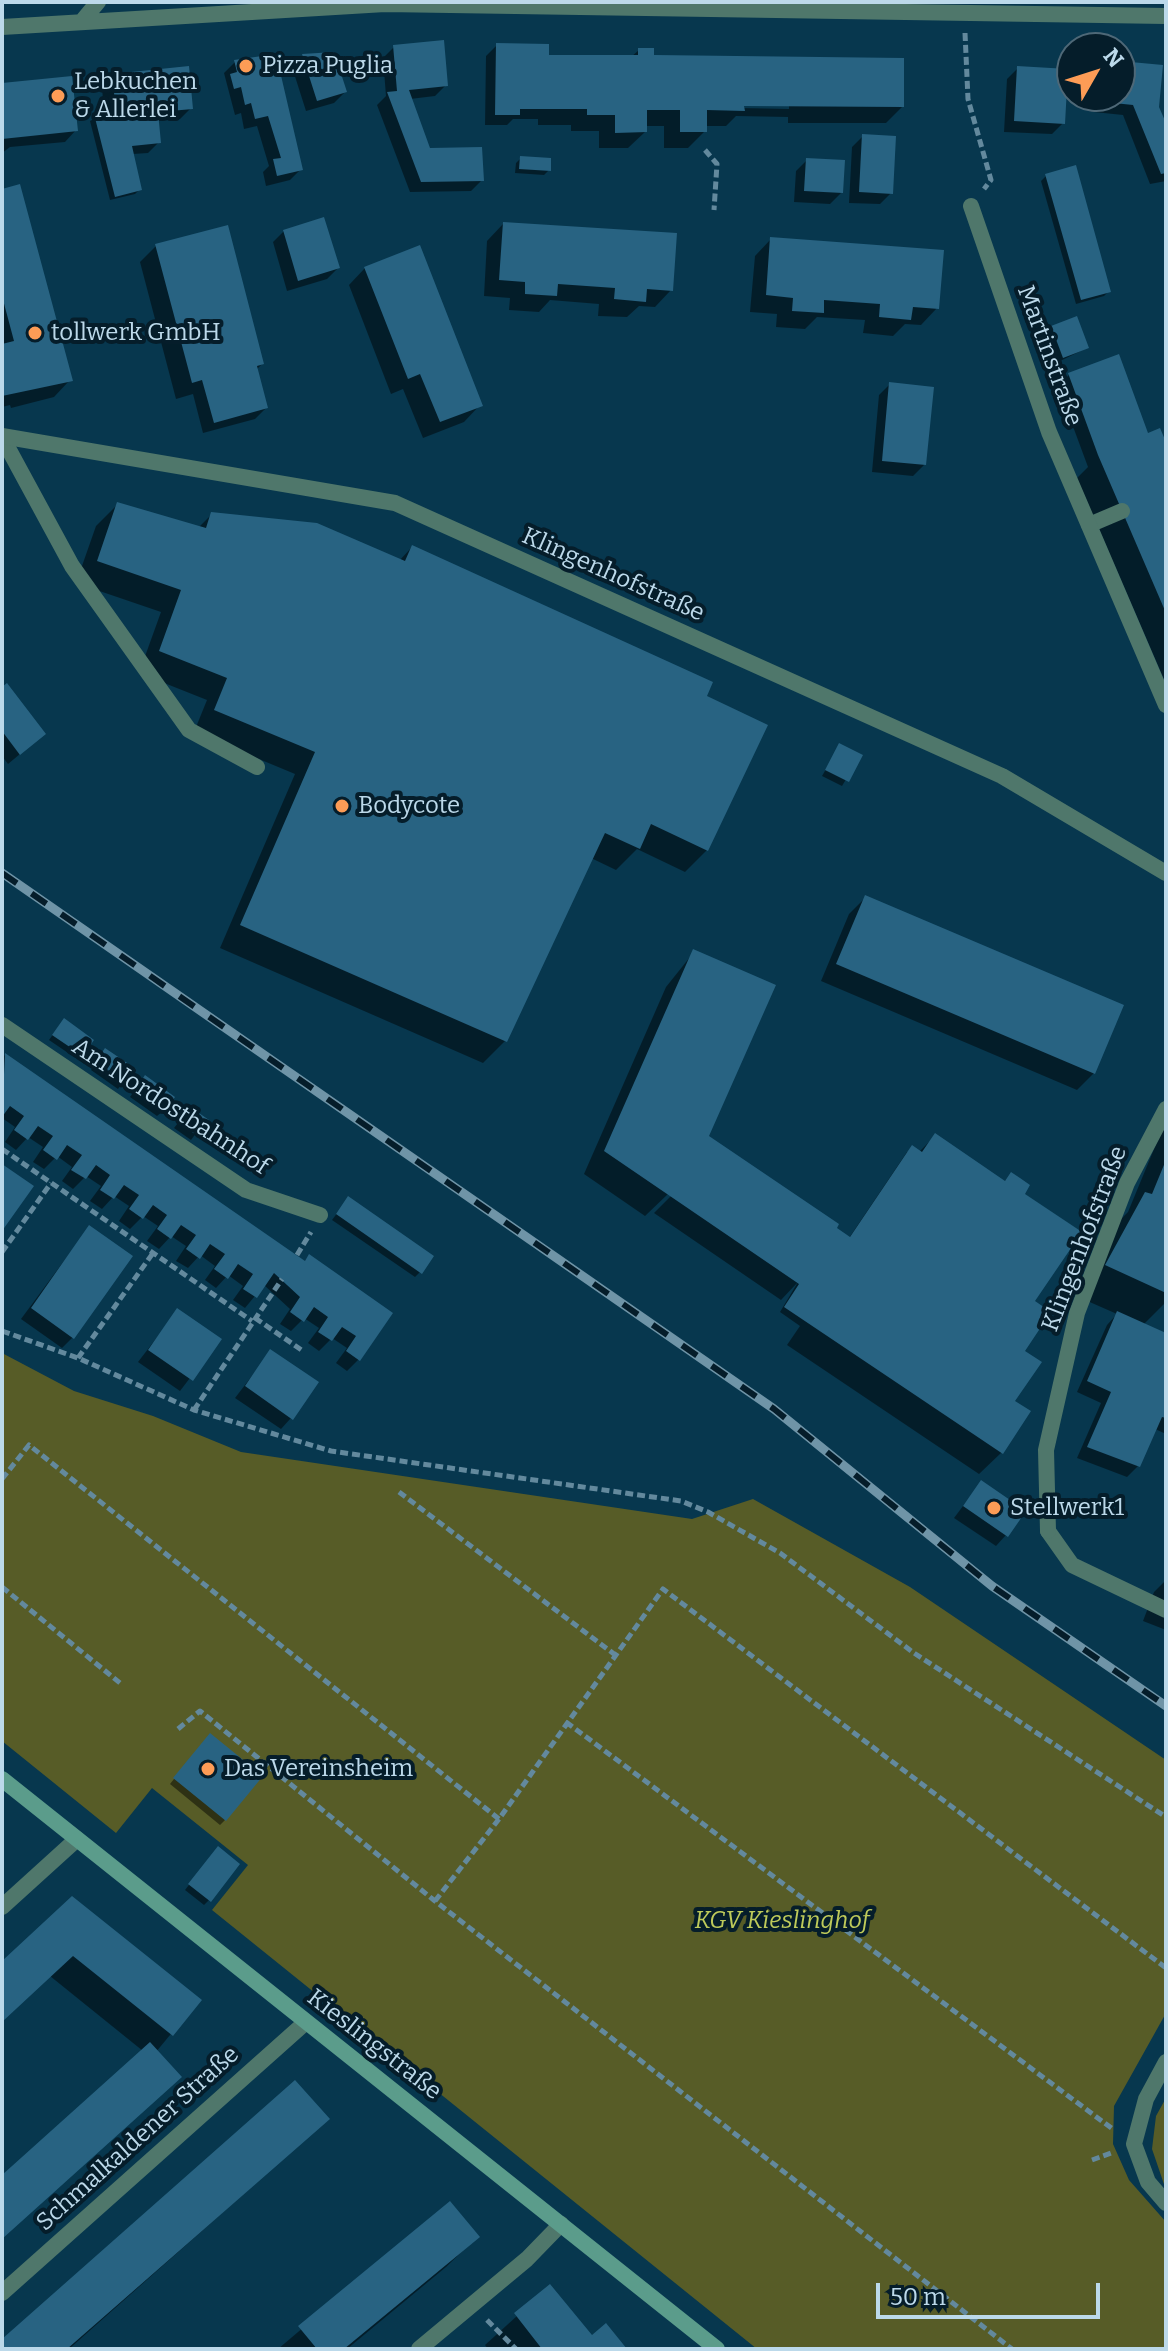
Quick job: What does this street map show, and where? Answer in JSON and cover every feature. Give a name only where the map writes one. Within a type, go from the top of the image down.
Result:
[{"type":"street","points":[[83,20],[98,2]]},
{"type":"street","points":[[2,27],[385,4],[1166,16]]},
{"type":"street","name":"Martinstraße","points":[[971,206],[1049,432],[1166,705]]},
{"type":"street","points":[[2,437],[72,566],[189,730],[257,767]]},
{"type":"street","name":"Klingenhofstraße","points":[[2,437],[395,503],[1002,776],[1166,873]]},
{"type":"street","points":[[1089,525],[1122,511]]},
{"type":"street","name":"Am Nordostbahnhof","points":[[2,1025],[246,1190],[320,1215]]},
{"type":"street","name":"Klingenhofstraße","points":[[1166,1109],[1127,1183],[1077,1313],[1046,1450],[1048,1531],[1072,1565],[1166,1610]]},
{"type":"street","name":"Kieslingstraße","points":[[2,1779],[717,2349]]},
{"type":"street","points":[[2,1907],[77,1839]]},
{"type":"street","name":"Schmalkaldener Straße","points":[[2,2293],[306,2022]]},
{"type":"street","points":[[1166,2062],[1146,2099],[1134,2144],[1148,2182],[1166,2203]]},
{"type":"street","points":[[419,2349],[527,2259],[561,2224]]},
{"type":"path","points":[[964,15],[968,99],[991,180],[971,206]]},
{"type":"path","points":[[705,150],[717,164],[714,210]]},
{"type":"path","points":[[2,1149],[303,1351]]},
{"type":"path","points":[[2,1252],[51,1183]]},
{"type":"path","points":[[78,1358],[153,1253]]},
{"type":"path","points":[[194,1410],[282,1279]]},
{"type":"path","points":[[2,1331],[78,1358],[194,1410],[331,1451],[681,1501],[708,1512],[780,1553],[914,1653],[1166,1817]]},
{"type":"path","points":[[2,1479],[29,1445],[499,1819]]},
{"type":"path","points":[[399,1492],[614,1654]]},
{"type":"path","points":[[2,1587],[120,1683]]},
{"type":"path","points":[[435,1901],[499,1819],[663,1589],[1166,1968]]},
{"type":"path","points":[[178,1729],[200,1711],[435,1901],[1012,2349]]},
{"type":"path","points":[[566,1722],[1134,2144]]},
{"type":"path","points":[[472,2305],[516,2349]]},
{"type":"green space","name":"KGV Kieslinghof","points":[[2,1353],[74,1391],[153,1416],[241,1452],[692,1519],[753,1499],[910,1587],[1166,1760],[1166,2013],[1114,2106],[1113,2144],[1129,2180],[1166,2222],[1166,2349],[757,2349],[212,1910],[248,1865],[152,1788],[116,1833],[2,1741]]},
{"type":"green space","points":[[1166,2098],[1166,2190],[1152,2149],[1156,2116]]},
{"type":"building","points":[[444,40],[448,86],[409,90],[430,148],[482,147],[484,181],[421,182],[387,92],[397,91],[393,45]]},
{"type":"building","points":[[496,43],[549,44],[549,55],[638,55],[638,48],[654,48],[654,55],[904,58],[904,107],[744,106],[745,111],[707,110],[707,132],[680,132],[680,110],[647,110],[647,132],[615,133],[615,115],[587,115],[587,109],[520,109],[520,115],[495,115]]},
{"type":"building","points":[[334,52],[347,92],[317,101],[302,54]]},
{"type":"building","points":[[276,54],[303,170],[277,176],[273,159],[281,158],[268,116],[255,119],[251,103],[245,105],[241,87],[234,89],[230,74],[237,72],[234,60]]},
{"type":"building","points":[[1136,62],[1163,65],[1159,107],[1166,123],[1166,173],[1161,174],[1136,112]]},
{"type":"building","points":[[189,66],[193,109],[158,112],[161,143],[132,146],[142,190],[115,197],[94,114],[116,111],[112,74]]},
{"type":"building","points":[[1017,66],[1056,68],[1056,112],[1066,112],[1065,124],[1014,121]]},
{"type":"building","points":[[72,76],[78,131],[2,139],[2,83]]},
{"type":"building","points":[[862,134],[896,136],[893,194],[859,192]]},
{"type":"building","points":[[520,156],[551,158],[551,171],[519,169]]},
{"type":"building","points":[[806,158],[845,160],[843,193],[804,191]]},
{"type":"building","points":[[1076,165],[1111,292],[1081,300],[1045,174]]},
{"type":"building","points":[[20,184],[73,381],[2,396],[2,344],[14,341],[2,296],[2,189]]},
{"type":"building","points":[[324,217],[340,268],[298,281],[283,230]]},
{"type":"building","points":[[503,222],[677,233],[673,291],[647,289],[646,302],[614,299],[615,288],[558,284],[557,296],[525,294],[525,282],[499,280]]},
{"type":"building","points":[[228,225],[264,364],[257,366],[268,408],[214,423],[202,380],[192,383],[155,244]]},
{"type":"building","points":[[770,237],[944,250],[939,309],[913,307],[911,320],[879,317],[880,304],[824,300],[824,313],[792,311],[793,298],[766,295]]},
{"type":"building","points":[[420,245],[483,406],[440,422],[420,374],[408,379],[364,267]]},
{"type":"building","points":[[1077,316],[1089,348],[1063,358],[1051,326]]},
{"type":"building","points":[[1119,354],[1148,433],[1160,428],[1166,442],[1166,613],[1098,455],[1068,373]]},
{"type":"building","points":[[889,382],[934,387],[926,465],[882,461]]},
{"type":"building","points":[[117,502],[206,528],[211,512],[317,523],[405,561],[412,545],[713,682],[707,696],[768,725],[708,851],[651,824],[640,849],[605,833],[507,1042],[240,925],[315,752],[214,710],[227,678],[159,651],[181,590],[97,561]]},
{"type":"building","points":[[7,683],[46,734],[20,755],[2,731],[2,687]]},
{"type":"building","points":[[839,743],[863,755],[849,782],[825,770]]},
{"type":"building","points":[[865,895],[1124,1005],[1095,1074],[836,964]]},
{"type":"building","points":[[693,949],[776,985],[709,1136],[839,1224],[837,1228],[850,1237],[912,1145],[922,1152],[935,1133],[1005,1181],[1011,1172],[1020,1178],[1030,1185],[1025,1194],[1082,1232],[1035,1301],[1051,1312],[1025,1351],[1042,1362],[1015,1401],[1031,1411],[1003,1454],[784,1307],[799,1284],[604,1151]]},
{"type":"building","points":[[64,1018],[94,1040],[83,1056],[52,1035]]},
{"type":"building","points":[[105,1048],[136,1069],[125,1085],[94,1064]]},
{"type":"building","points":[[5,1053],[305,1261],[309,1254],[393,1313],[360,1361],[346,1351],[356,1336],[342,1327],[332,1341],[318,1332],[328,1317],[314,1307],[304,1322],[290,1312],[300,1297],[274,1273],[257,1298],[243,1289],[253,1274],[238,1264],[228,1279],[214,1269],[225,1254],[210,1244],[200,1259],[186,1249],[196,1235],[181,1225],[171,1239],[157,1229],[167,1215],[153,1205],[143,1219],[129,1209],[139,1195],[124,1185],[114,1199],[100,1190],[110,1175],[96,1165],[86,1179],[71,1170],[82,1155],[67,1145],[57,1160],[43,1150],[53,1136],[38,1126],[28,1140],[14,1130],[24,1116],[10,1106],[2,1117]]},
{"type":"building","points":[[145,1075],[175,1097],[164,1113],[134,1092]]},
{"type":"building","points":[[189,1106],[209,1120],[198,1136],[178,1123]]},
{"type":"building","points":[[1166,1160],[1166,1293],[1105,1265],[1145,1192],[1152,1194]]},
{"type":"building","points":[[2,1164],[34,1186],[2,1231]]},
{"type":"building","points":[[348,1196],[434,1256],[422,1274],[336,1214]]},
{"type":"building","points":[[89,1225],[133,1256],[74,1339],[31,1308]]},
{"type":"building","points":[[177,1308],[222,1339],[193,1381],[148,1350]]},
{"type":"building","points":[[1117,1311],[1166,1333],[1166,1418],[1162,1417],[1140,1467],[1087,1447],[1111,1392],[1087,1381]]},
{"type":"building","points":[[270,1349],[319,1382],[293,1420],[245,1386]]},
{"type":"building","name":"Stellwerk1","points":[[981,1480],[1026,1511],[1008,1537],[963,1506]]},
{"type":"building","points":[[210,1733],[263,1776],[226,1821],[173,1778]]},
{"type":"building","points":[[218,1846],[240,1864],[211,1902],[188,1884]]},
{"type":"building","points":[[72,1896],[202,2000],[173,2036],[73,1956],[2,2022],[2,1961]]},
{"type":"building","points":[[150,2042],[182,2077],[2,2239],[2,2175]]},
{"type":"building","points":[[295,2080],[330,2119],[67,2349],[2,2349],[2,2339]]},
{"type":"building","points":[[450,2201],[480,2237],[344,2349],[317,2349],[298,2326]]},
{"type":"building","points":[[550,2284],[592,2335],[606,2323],[627,2349],[542,2349],[514,2313]]},
{"type":"railway","points":[[2,873],[774,1409],[992,1586],[1166,1706]]},
{"type":"place","name":"Pizza Puglia","points":[[246,66]]},
{"type":"place","name":"Lebkuchen & Allerlei","points":[[58,96]]},
{"type":"place","name":"tollwerk GmbH","points":[[35,333]]},
{"type":"place","name":"Bodycote","points":[[342,806]]},
{"type":"place","name":"Stellwerk1","points":[[994,1508]]},
{"type":"place","name":"Das Vereinsheim","points":[[208,1769]]}]
